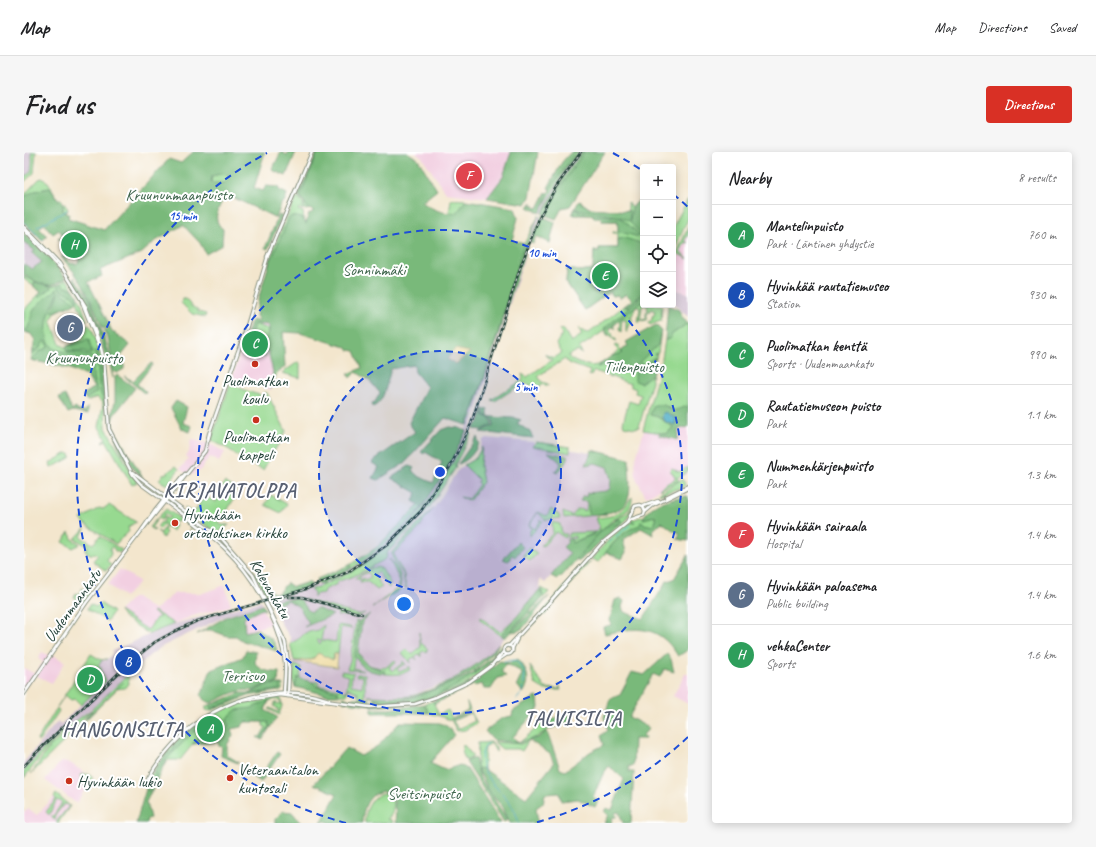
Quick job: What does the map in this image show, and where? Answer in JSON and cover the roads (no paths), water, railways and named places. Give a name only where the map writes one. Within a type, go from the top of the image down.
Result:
[{"type":"main road","name":"Uudenmaankatu","points":[[24,694],[86,603],[203,452],[247,324],[270,249],[312,152]]},
{"type":"main road","name":"Kalevankatu","points":[[24,227],[52,254],[79,293],[92,321],[102,354],[107,385],[107,425],[112,438],[132,472],[165,500],[220,542],[251,577],[266,604],[281,638],[285,663],[284,694]]},
{"type":"main road","name":"Kalevankatu","points":[[24,230],[64,272]]},
{"type":"main road","points":[[627,522],[637,505],[643,506],[688,487]]},
{"type":"main road","points":[[495,662],[504,652],[505,647],[509,646],[517,638],[602,543],[627,522],[636,517],[641,517],[652,506],[688,487]]},
{"type":"main road","name":"Kalevankatu","points":[[165,500],[222,539],[245,564],[256,580],[285,642],[289,669],[288,694]]},
{"type":"main road","points":[[643,506],[645,513]]},
{"type":"main road","points":[[633,510],[636,517]]},
{"type":"main road","points":[[148,778],[165,752],[185,731],[211,713],[241,701],[266,696],[288,694],[314,696],[333,701],[377,707],[421,702],[441,696],[469,682],[506,654],[511,654],[517,638]]},
{"type":"main road","points":[[509,646],[512,649]]},
{"type":"water","points":[[666,412],[676,418],[675,425],[666,422],[662,418],[663,413]]},
{"type":"waterway","points":[[37,227],[67,210]]},
{"type":"waterway","points":[[24,223],[43,240]]},
{"type":"waterway","points":[[608,543],[630,525]]},
{"type":"waterway","points":[[504,661],[516,660],[525,672],[523,692],[517,699]]},
{"type":"waterway","points":[[488,743],[481,760],[484,769],[488,777],[516,813],[519,823]]},
{"type":"railway","points":[[24,766],[129,663],[155,642],[197,621],[306,589],[348,572],[387,545],[421,511],[451,465],[471,424],[521,265],[540,216],[556,187],[581,152]]},
{"type":"railway","points":[[289,597],[302,597],[362,614]]},
{"type":"place","name":"Hyvinkään sairaala","points":[[469,176]]},
{"type":"place","name":"vehkaCenter","points":[[74,245]]},
{"type":"place","name":"Nummenkärjenpuisto","points":[[605,276]]},
{"type":"place","name":"Hyvinkään paloasema","points":[[70,328]]},
{"type":"place","name":"Puolimatkan kenttä","points":[[255,344]]},
{"type":"place","name":"Puolimatkan koulu","points":[[255,364]]},
{"type":"place","name":"Puolimatkan kappeli","points":[[256,420]]},
{"type":"place","name":"Hyvinkään ortodoksinen kirkko","points":[[175,523]]},
{"type":"place","name":"Hyvinkää rautatiemuseo","points":[[128,662]]},
{"type":"place","name":"Rautatiemuseon puisto","points":[[90,680]]},
{"type":"place","name":"Mantelinpuisto","points":[[210,729]]},
{"type":"place","name":"Veteraanitalon kuntosali","points":[[230,778]]},
{"type":"place","name":"Hyvinkään lukio","points":[[69,781]]},
{"type":"district","name":"KIRJAVATOLPPA","points":[[230,490]]},
{"type":"district","name":"TALVISILTA","points":[[573,718]]},
{"type":"district","name":"HANGONSILTA","points":[[123,729]]},
{"type":"park label","name":"Kruununmaanpuisto","points":[[179,194]]},
{"type":"park label","name":"Sonninmäki","points":[[374,269]]},
{"type":"park label","name":"Kruununpuisto","points":[[84,357]]},
{"type":"park label","name":"Tiilenpuisto","points":[[634,366]]},
{"type":"park label","name":"Terrisuo","points":[[243,675]]},
{"type":"park label","name":"Sveitsinpuisto","points":[[424,793]]}]
